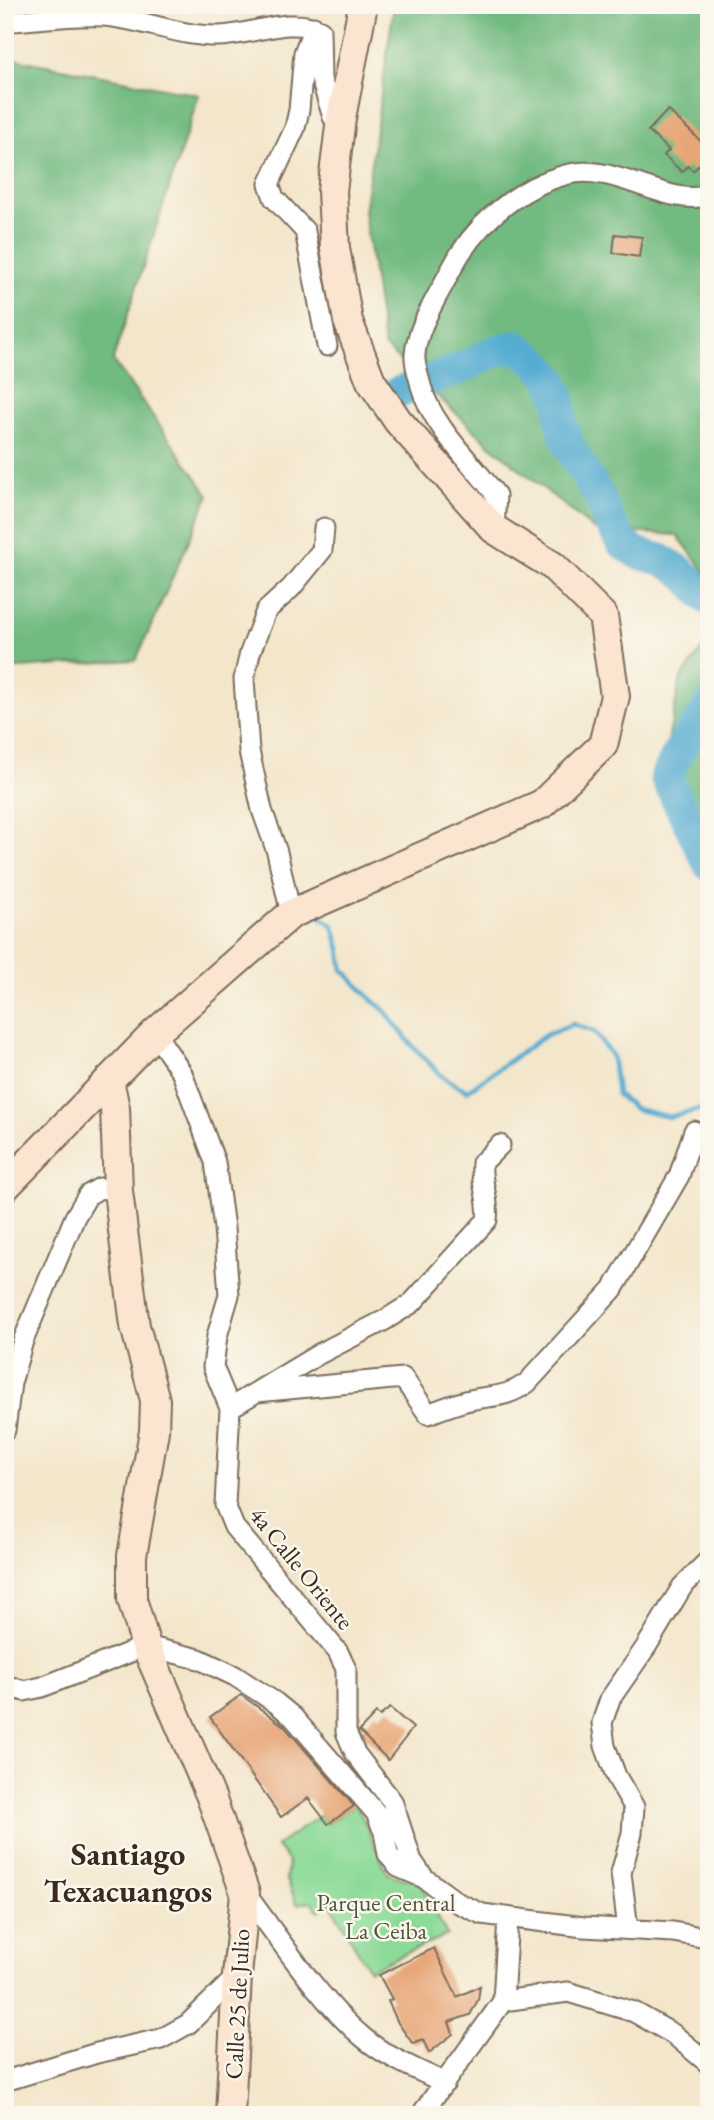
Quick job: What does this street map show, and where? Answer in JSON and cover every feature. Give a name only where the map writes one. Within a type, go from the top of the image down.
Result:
[{"type":"street","points":[[5,1187],[155,1033],[291,914],[542,804],[603,745],[615,696],[603,616],[553,566],[494,529],[398,421],[371,381],[348,321],[335,248],[332,191],[341,118],[363,5]]},
{"type":"street","points":[[5,18],[12,21],[105,16],[183,33],[220,36],[275,27],[309,25],[320,30],[321,79],[326,100],[333,117],[341,118]]},
{"type":"street","points":[[314,27],[304,53],[295,128],[269,184],[274,198],[305,232],[327,346]]},
{"type":"street","points":[[494,529],[496,495],[431,414],[415,355],[425,319],[461,253],[489,218],[517,198],[550,180],[577,173],[611,174],[697,199],[709,195]]},
{"type":"street","points":[[291,914],[277,852],[262,810],[249,751],[244,679],[250,653],[266,611],[291,588],[322,550],[324,528]]},
{"type":"street","name":"4a Calle Oriente","points":[[155,1033],[181,1073],[215,1162],[229,1295],[217,1336],[213,1367],[230,1408],[225,1505],[234,1527],[338,1652],[346,1669],[346,1732],[355,1753],[392,1801],[412,1861],[424,1878]]},
{"type":"street","points":[[109,1080],[115,1108],[118,1191],[135,1326],[155,1400],[154,1431],[132,1556],[132,1599],[146,1646],[211,1797],[245,1893],[328,2002],[365,2039],[397,2060],[445,2083]]},
{"type":"street","points":[[257,1392],[402,1378],[428,1414],[470,1400],[513,1393],[527,1383],[612,1289],[679,1176],[694,1131]]},
{"type":"street","points":[[230,1408],[319,1354],[412,1303],[487,1220],[489,1204],[481,1173],[482,1163],[500,1145]]},
{"type":"street","points":[[5,1430],[11,1383],[23,1340],[75,1217],[88,1195],[100,1188],[118,1191]]},
{"type":"street","points":[[628,1929],[621,1873],[630,1842],[634,1807],[616,1776],[605,1746],[602,1723],[610,1699],[646,1647],[682,1587],[709,1560]]},
{"type":"street","points":[[6,1680],[24,1691],[146,1646],[199,1659],[235,1675],[293,1717],[376,1813],[384,1832],[388,1854],[398,1867],[424,1878],[458,1903],[482,1914],[508,1918],[701,1937],[709,1934]]},
{"type":"street","name":"Calle 25 de Julio","points":[[230,2115],[237,1976],[245,1893]]},
{"type":"street","points":[[428,2112],[445,2083],[503,2001],[508,1918]]},
{"type":"street","points":[[5,2081],[97,2053],[161,2039],[188,2024],[237,1976]]},
{"type":"street","points":[[503,2001],[568,1992],[621,2008],[634,2012],[673,2035],[709,2064]]},
{"type":"green space","points":[[394,5],[709,5],[709,577],[677,535],[595,530],[490,445],[384,346],[364,212]]},
{"type":"green space","points":[[5,57],[199,95],[113,360],[209,495],[136,660],[5,669]]},
{"type":"green space","points":[[709,639],[709,840],[664,761],[680,680]]},
{"type":"green space","name":"Parque Central La Ceiba","points":[[356,1804],[388,1874],[421,1883],[447,1935],[369,1970],[330,1903],[318,1911],[312,1901],[297,1904],[286,1878],[289,1861],[276,1846],[321,1815],[328,1824]]},
{"type":"building","points":[[668,110],[709,149],[709,155],[693,171],[688,166],[682,172],[664,155],[669,150],[648,131]]},
{"type":"building","points":[[615,234],[642,237],[639,257],[613,253]]},
{"type":"building","points":[[241,1695],[284,1726],[354,1806],[328,1824],[308,1798],[281,1817],[210,1717]]},
{"type":"building","points":[[390,1708],[413,1728],[388,1760],[359,1731],[376,1713],[380,1716]]},
{"type":"building","points":[[434,1948],[457,1997],[480,1986],[478,2000],[470,2015],[449,2022],[453,2034],[429,2053],[423,2040],[413,2044],[398,2023],[388,2001],[392,1999],[379,1975]]},
{"type":"waterway","points":[[397,393],[466,366],[495,351],[516,346],[535,360],[552,380],[560,399],[561,421],[570,449],[599,496],[621,542],[637,553],[662,560],[681,571],[709,600]]},
{"type":"waterway","points":[[709,707],[686,738],[666,777],[709,865]]},
{"type":"waterway","points":[[316,914],[333,925],[343,969],[386,1012],[414,1048],[443,1077],[467,1091],[546,1035],[573,1024],[594,1032],[612,1056],[617,1094],[635,1109],[669,1117],[709,1107]]},
{"type":"waterway","points":[[509,2115],[521,2115]]},
{"type":"district","name":"Santiago Texacuangos","points":[[128,1872]]}]
